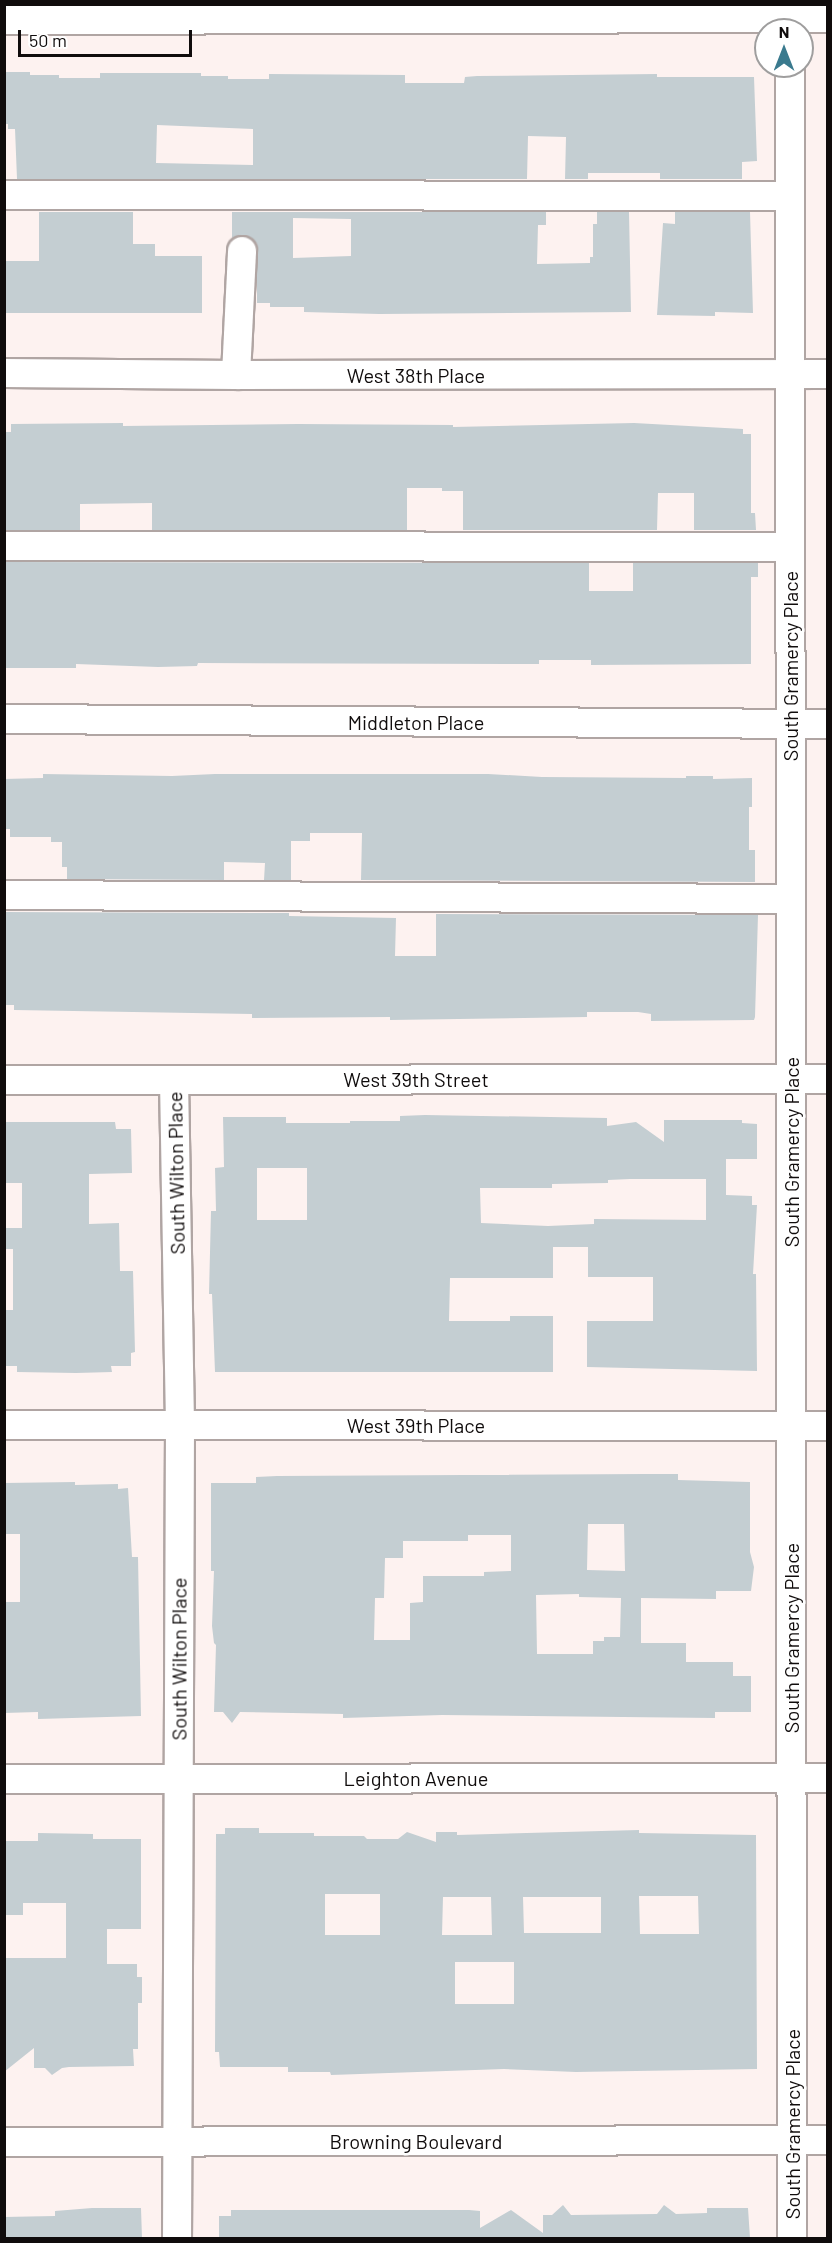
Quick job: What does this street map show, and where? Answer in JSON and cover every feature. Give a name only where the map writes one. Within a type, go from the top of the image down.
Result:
[{"type":"street","points":[[4,20],[754,18]]},
{"type":"street","name":"South Gramercy Place","points":[[789,78],[792,2238]]},
{"type":"street","points":[[4,195],[789,196]]},
{"type":"street","points":[[236,375],[242,251]]},
{"type":"street","name":"West 38th Place","points":[[4,373],[828,374]]},
{"type":"street","points":[[4,546],[790,547]]},
{"type":"street","name":"Middleton Place","points":[[4,719],[828,724]]},
{"type":"street","points":[[4,895],[790,899]]},
{"type":"street","name":"West 39th Street","points":[[4,1080],[828,1079]]},
{"type":"street","name":"South Wilton Place","points":[[174,1080],[180,1425],[177,2238]]},
{"type":"street","name":"West 39th Place","points":[[4,1425],[828,1426]]},
{"type":"street","name":"Leighton Avenue","points":[[4,1779],[828,1778]]},
{"type":"street","name":"Browning Boulevard","points":[[4,2142],[828,2140]]},
{"type":"building","points":[[4,72],[59,75],[59,78],[100,78],[100,73],[201,73],[201,76],[228,76],[228,79],[269,79],[269,74],[405,75],[405,83],[464,83],[465,77],[477,76],[657,74],[657,77],[754,77],[757,161],[742,162],[742,179],[660,179],[660,173],[588,173],[588,179],[565,179],[566,137],[528,136],[527,179],[17,179],[15,129],[8,129],[8,124],[4,124]],"holes":[[[157,125],[253,129],[253,165],[156,163]]]},
{"type":"building","points":[[39,212],[133,212],[133,244],[155,244],[155,256],[202,256],[202,313],[4,313],[4,261],[39,261]]},
{"type":"building","points":[[232,212],[546,212],[546,225],[538,225],[537,264],[590,263],[590,257],[593,257],[593,224],[597,224],[597,212],[629,212],[631,312],[379,314],[304,312],[304,307],[270,307],[270,303],[257,303],[257,244],[251,238],[243,235],[232,238]],"holes":[[[293,218],[351,219],[351,256],[293,258]]]},
{"type":"building","points":[[675,212],[750,212],[753,313],[715,312],[715,316],[657,315],[663,223],[675,224]]},
{"type":"building","points":[[123,423],[123,426],[298,424],[453,425],[453,427],[634,423],[743,429],[743,434],[751,434],[751,513],[755,513],[756,530],[694,530],[694,493],[658,493],[657,530],[463,530],[463,491],[442,491],[442,488],[407,488],[407,530],[152,530],[152,503],[80,504],[80,530],[4,530],[4,432],[11,432],[11,424]]},
{"type":"building","points":[[4,562],[589,563],[589,591],[633,591],[633,563],[758,563],[758,577],[751,577],[751,664],[591,665],[591,660],[539,660],[539,664],[198,663],[197,666],[76,664],[76,668],[4,668]]},
{"type":"building","points":[[43,774],[172,776],[488,774],[542,777],[686,778],[686,776],[713,776],[713,779],[752,778],[749,850],[755,850],[755,882],[361,880],[362,833],[310,833],[310,841],[291,841],[291,880],[264,880],[265,863],[224,862],[224,880],[67,879],[67,867],[62,867],[62,842],[51,842],[51,837],[10,837],[10,829],[4,829],[4,779],[43,778]]},
{"type":"building","points":[[4,912],[289,913],[289,916],[396,918],[395,956],[436,956],[436,914],[758,915],[755,1017],[754,1020],[651,1021],[651,1014],[638,1012],[587,1012],[587,1017],[390,1020],[390,1017],[252,1018],[252,1014],[14,1010],[14,1005],[4,1005]]},
{"type":"building","points":[[400,1116],[607,1118],[607,1126],[636,1122],[664,1142],[664,1120],[742,1120],[742,1123],[757,1124],[757,1159],[726,1159],[726,1195],[752,1196],[752,1205],[757,1205],[753,1274],[756,1274],[757,1371],[587,1367],[587,1321],[653,1321],[653,1277],[588,1277],[588,1247],[553,1247],[553,1278],[450,1278],[449,1321],[510,1321],[510,1316],[553,1316],[553,1372],[215,1372],[212,1294],[209,1294],[211,1211],[216,1211],[215,1168],[224,1167],[223,1117],[286,1117],[286,1123],[350,1123],[350,1121],[400,1121]],"holes":[[[257,1168],[307,1168],[307,1220],[257,1220]],[[706,1179],[706,1220],[594,1219],[594,1224],[548,1226],[481,1223],[480,1188],[552,1188],[552,1184],[608,1183],[608,1180]]]},
{"type":"building","points":[[4,1122],[115,1122],[116,1129],[131,1129],[132,1173],[89,1174],[89,1224],[119,1223],[120,1271],[133,1271],[135,1352],[131,1353],[131,1366],[111,1366],[112,1372],[76,1373],[17,1372],[17,1366],[4,1366],[4,1310],[13,1310],[13,1249],[4,1249],[4,1228],[22,1228],[22,1183],[4,1183]]},
{"type":"building","points":[[678,1474],[678,1480],[750,1482],[750,1552],[754,1567],[751,1591],[716,1591],[716,1599],[641,1598],[641,1643],[686,1643],[686,1662],[733,1662],[733,1676],[751,1676],[751,1712],[715,1712],[715,1718],[442,1715],[343,1718],[343,1714],[240,1712],[232,1723],[223,1712],[214,1712],[216,1645],[212,1626],[214,1571],[211,1571],[211,1483],[256,1483],[256,1477]],"holes":[[[588,1524],[624,1524],[625,1571],[587,1570]],[[468,1535],[511,1535],[511,1571],[484,1572],[484,1576],[423,1576],[423,1602],[410,1603],[410,1640],[374,1640],[375,1598],[384,1598],[385,1558],[403,1558],[403,1541],[468,1541]],[[579,1594],[579,1597],[621,1598],[620,1637],[604,1637],[604,1641],[593,1641],[593,1654],[537,1654],[536,1595]]]},
{"type":"building","points":[[75,1482],[75,1485],[118,1484],[118,1489],[128,1488],[132,1557],[138,1557],[141,1716],[38,1719],[38,1712],[4,1713],[4,1602],[20,1602],[20,1534],[4,1534],[4,1483]]},
{"type":"building","points":[[225,1828],[259,1828],[259,1833],[314,1833],[314,1836],[398,1839],[407,1832],[436,1842],[436,1832],[457,1832],[457,1835],[639,1830],[639,1833],[756,1835],[757,2069],[576,2072],[504,2069],[331,2075],[330,2072],[288,2072],[288,2067],[220,2067],[219,2052],[215,2052],[216,1834],[225,1834]],"holes":[[[325,1894],[380,1894],[380,1935],[325,1935]],[[639,1896],[698,1896],[699,1934],[640,1934]],[[443,1897],[491,1897],[492,1935],[442,1935]],[[523,1897],[601,1897],[601,1933],[524,1933]],[[455,1962],[514,1962],[514,2004],[455,2004]]]},
{"type":"building","points":[[38,1833],[93,1834],[93,1839],[141,1839],[141,1929],[107,1929],[107,1964],[137,1964],[137,1977],[142,1977],[142,2003],[138,2003],[138,2049],[133,2049],[134,2066],[69,2067],[62,2068],[52,2075],[45,2068],[34,2068],[34,2048],[4,2072],[4,1958],[66,1958],[66,1903],[23,1903],[23,1915],[4,1915],[4,1841],[38,1841]]},
{"type":"building","points":[[563,2205],[571,2215],[657,2214],[664,2205],[676,2214],[707,2213],[707,2208],[748,2208],[750,2238],[219,2238],[219,2216],[231,2216],[231,2210],[469,2210],[480,2211],[480,2228],[511,2210],[543,2233],[543,2215],[552,2215]]},
{"type":"building","points":[[141,2208],[142,2238],[4,2238],[4,2217],[55,2216],[55,2211]]}]
